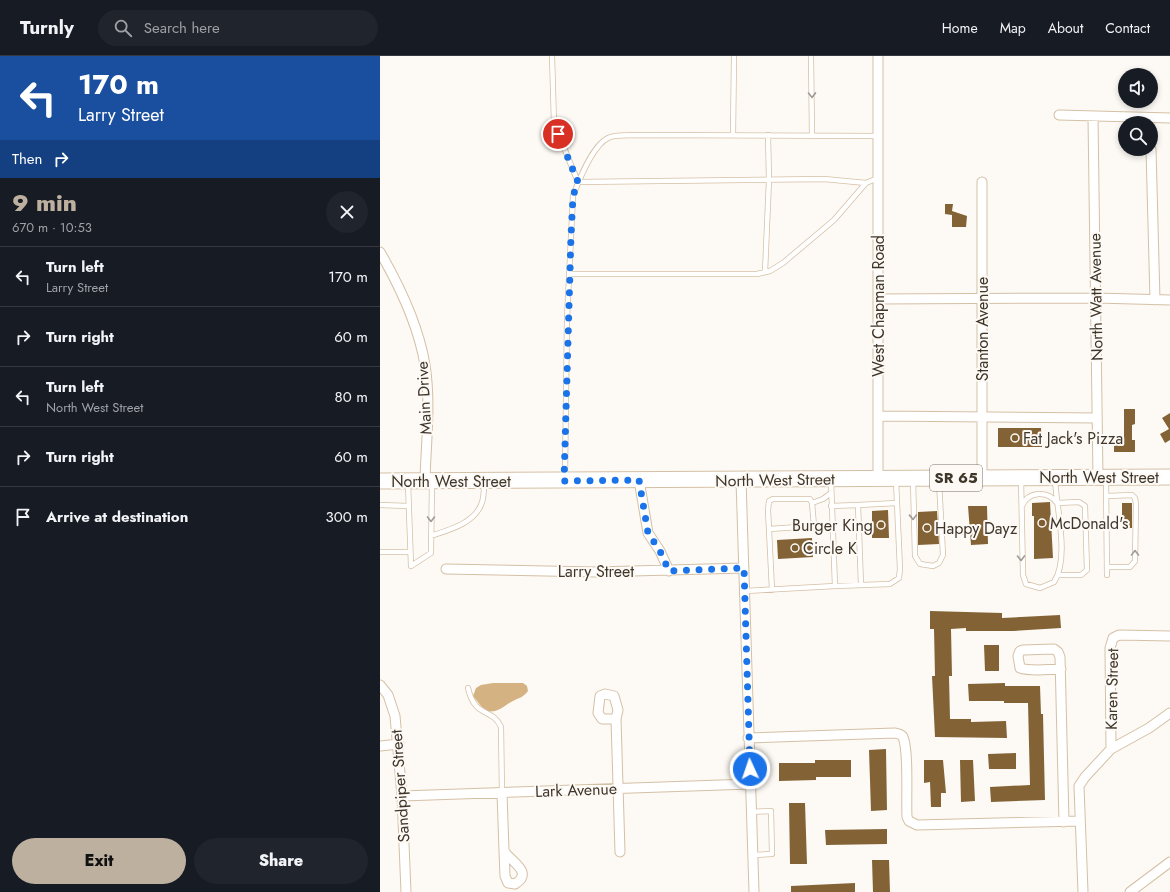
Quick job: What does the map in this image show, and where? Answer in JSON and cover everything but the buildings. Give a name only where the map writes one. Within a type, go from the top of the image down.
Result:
[{"type":"main road","name":"North West Street","points":[[380,481],[741,480],[831,486],[878,478],[1170,477]]},
{"type":"street","name":"West Chapman Road","points":[[878,56],[878,478]]},
{"type":"street","points":[[1059,115],[1118,118]]},
{"type":"street","name":"North Watt Avenue","points":[[1093,117],[1097,418],[1102,478]]},
{"type":"street","points":[[1158,119],[1170,118]]},
{"type":"street","points":[[1151,156],[1155,300]]},
{"type":"street","name":"Stanton Avenue","points":[[982,182],[982,477]]},
{"type":"street","name":"Main Drive","points":[[380,252],[408,311],[419,341],[425,365],[427,393],[428,480]]},
{"type":"street","points":[[878,298],[1096,298],[1170,300]]},
{"type":"street","points":[[878,416],[1097,418]]},
{"type":"street","points":[[639,480],[648,533],[660,551],[669,571]]},
{"type":"street","points":[[741,480],[754,892]]},
{"type":"street","name":"Larry Street","points":[[446,570],[596,572],[744,568]]},
{"type":"street","name":"Karen Street","points":[[1111,749],[1110,648],[1113,638],[1120,635],[1170,636]]},
{"type":"street","points":[[1060,668],[1020,668],[1018,656],[1023,650],[1054,649],[1058,652],[1060,657],[1064,822]]},
{"type":"street","name":"Sandpiper Street","points":[[380,685],[388,695],[396,716],[402,796],[406,892]]},
{"type":"street","points":[[1083,892],[1079,786],[1085,777],[1111,749],[1149,728],[1170,713]]},
{"type":"street","points":[[616,719],[620,852]]},
{"type":"street","points":[[748,738],[895,733],[901,735],[904,738],[907,810],[909,821],[916,825],[1080,821]]},
{"type":"street","points":[[380,746],[399,744]]},
{"type":"street","name":"Lark Avenue","points":[[402,796],[750,784]]},
{"type":"street","points":[[502,793],[504,851],[505,876],[508,883],[515,884],[520,881],[523,874],[520,868],[504,851]]},
{"type":"street","points":[[1130,892],[1170,862]]},
{"type":"lane","points":[[552,56],[554,123],[578,182]]},
{"type":"lane","points":[[733,135],[734,56]]},
{"type":"lane","points":[[811,56],[812,136]]},
{"type":"lane","points":[[765,272],[769,180],[768,135]]},
{"type":"lane","points":[[564,481],[569,274],[573,196],[578,182],[596,148],[609,137],[878,135]]},
{"type":"lane","points":[[569,274],[657,275],[765,272],[783,263],[834,220],[866,183],[878,178]]},
{"type":"lane","points":[[578,182],[824,179],[866,183]]},
{"type":"lane","points":[[1021,477],[1021,562],[1026,584],[1035,588],[1045,587],[1054,582],[1058,575],[1060,560],[1055,478]]},
{"type":"lane","points":[[745,591],[894,583],[899,578],[900,570],[896,478]]},
{"type":"lane","points":[[913,478],[916,556],[920,564],[930,567],[939,563],[942,554],[939,478]]},
{"type":"lane","points":[[1102,478],[1106,496],[1107,575]]},
{"type":"lane","points":[[408,481],[411,566],[431,552],[428,480]]},
{"type":"lane","points":[[431,536],[458,526],[478,511],[482,504],[485,480]]},
{"type":"lane","points":[[812,503],[824,499],[831,486]]},
{"type":"lane","points":[[831,486],[834,586]]},
{"type":"lane","points":[[1021,510],[1027,498],[1036,494],[1050,496],[1057,503],[1079,502],[1084,506],[1086,572],[1081,575],[1058,575]]},
{"type":"lane","points":[[1106,496],[1132,495],[1135,498],[1136,504],[1135,561],[1130,567],[1107,567]]},
{"type":"lane","points":[[772,590],[768,510],[771,500],[808,499],[812,503],[814,526]]},
{"type":"lane","points":[[832,506],[897,503]]},
{"type":"lane","points":[[380,505],[408,506]]},
{"type":"lane","points":[[858,505],[861,585]]},
{"type":"lane","points":[[769,529],[832,525]]},
{"type":"lane","points":[[380,552],[410,552]]},
{"type":"lane","points":[[468,688],[471,701],[476,708],[499,722],[502,727],[502,793]]},
{"type":"lane","points":[[751,812],[771,811],[772,854],[753,855]]},
{"type":"shaded area","points":[[493,683],[523,683],[527,686],[528,691],[522,697],[499,710],[485,711],[473,696],[476,688],[481,685]]},
{"type":"place","name":"Fat Jack's Pizza","points":[[1015,438]]},
{"type":"place","name":"McDonald's","points":[[1042,523]]},
{"type":"place","name":"Burger King","points":[[881,525]]},
{"type":"place","name":"Happy Dayz","points":[[927,528]]},
{"type":"place","name":"Circle K","points":[[795,548]]},
{"type":"route","points":[[558,134],[578,182],[573,196],[567,318],[564,481],[639,480],[645,510],[646,527],[651,540],[660,551],[669,571],[744,568],[750,769]]}]
